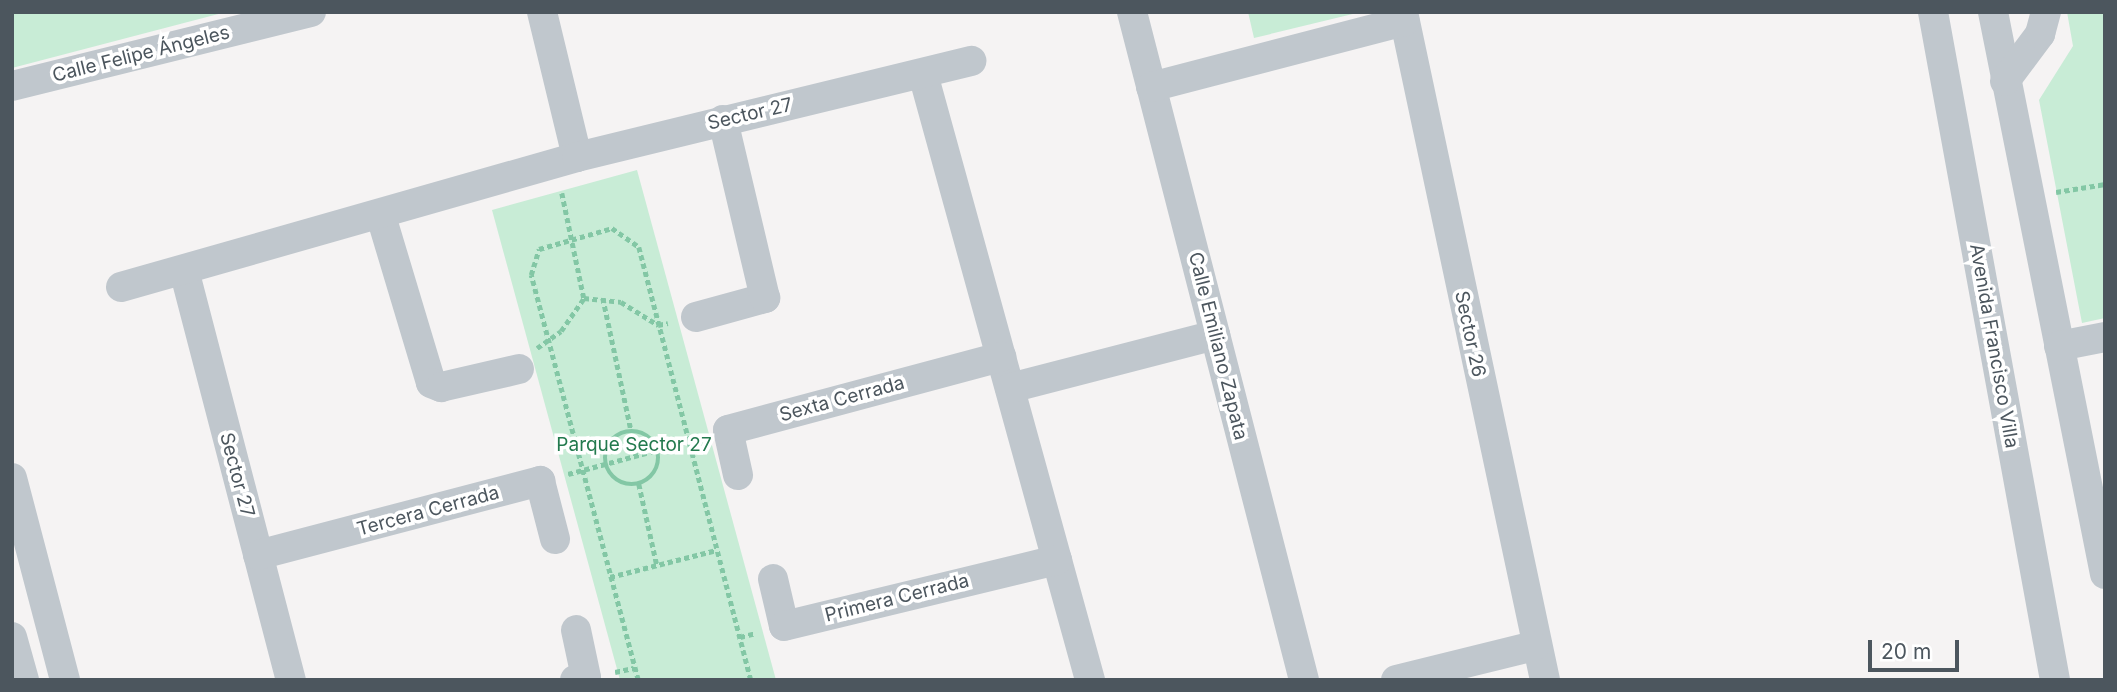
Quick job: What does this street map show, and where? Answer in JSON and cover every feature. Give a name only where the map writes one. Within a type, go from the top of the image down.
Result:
[{"type":"street","name":"Calle Felipe Ángeles","points":[[12,86],[311,12]]},
{"type":"street","points":[[542,12],[566,160]]},
{"type":"street","name":"Calle Emiliano Zapata","points":[[1132,12],[1304,680]]},
{"type":"street","name":"Avenida Francisco Villa","points":[[1933,12],[2055,680]]},
{"type":"street","points":[[1993,12],[2004,81],[2105,574]]},
{"type":"street","points":[[2004,81],[2040,34],[2046,12]]},
{"type":"street","name":"Sector 26","points":[[1151,87],[1404,17],[1534,646],[1545,680]]},
{"type":"street","name":"Sector 27","points":[[121,287],[381,216],[566,160],[972,61]]},
{"type":"street","points":[[923,74],[1090,680]]},
{"type":"street","points":[[696,317],[765,298],[723,120]]},
{"type":"street","points":[[381,216],[430,383],[441,387],[519,369]]},
{"type":"street","name":"Sector 27","points":[[184,270],[291,680]]},
{"type":"street","points":[[1010,388],[1215,335]]},
{"type":"street","points":[[2059,346],[2105,337]]},
{"type":"street","name":"Sexta Cerrada","points":[[728,430],[1001,357]]},
{"type":"street","points":[[728,430],[738,475]]},
{"type":"street","points":[[12,478],[65,680]]},
{"type":"street","points":[[540,481],[555,539]]},
{"type":"street","name":"Tercera Cerrada","points":[[258,555],[540,481]]},
{"type":"street","name":"Primera Cerrada","points":[[773,579],[784,626],[1057,560]]},
{"type":"street","points":[[575,680],[586,677],[576,629]]},
{"type":"street","points":[[12,637],[24,680]]},
{"type":"street","points":[[1396,680],[1534,646]]},
{"type":"path","points":[[519,369],[532,349],[549,344],[584,298],[572,240],[566,160]]},
{"type":"path","points":[[2028,196],[2105,184]]},
{"type":"path","points":[[638,680],[549,344],[532,259],[539,249],[612,228],[631,236],[659,325],[751,680]]},
{"type":"path","points":[[584,298],[603,297],[659,325],[696,317]]},
{"type":"path","points":[[603,297],[631,430]]},
{"type":"path","points":[[631,430],[648,435],[658,449],[654,475],[639,484],[621,482],[606,463],[609,443],[631,430]]},
{"type":"path","points":[[540,481],[728,430]]},
{"type":"path","points":[[639,484],[657,565]]},
{"type":"path","points":[[610,577],[717,550]]},
{"type":"green space","points":[[12,12],[226,12],[12,68]]},
{"type":"green space","points":[[1248,12],[1361,12],[1254,38]]},
{"type":"green space","points":[[2067,12],[2105,12],[2105,318],[2082,323],[2039,100],[2073,46]]},
{"type":"green space","name":"Parque Sector 27","points":[[637,170],[776,680],[620,680],[492,210]]}]
